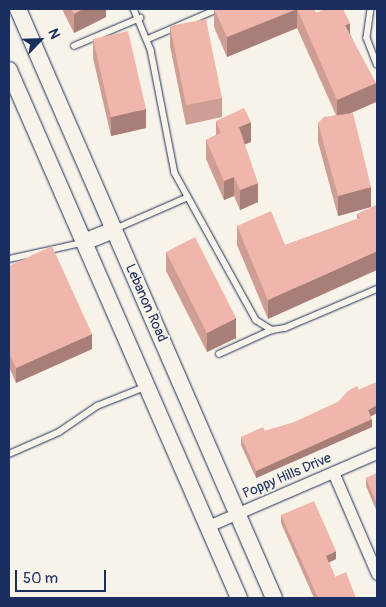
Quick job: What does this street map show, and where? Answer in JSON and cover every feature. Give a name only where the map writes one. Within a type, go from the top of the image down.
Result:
[{"type":"main road","name":"Lebanon Road","points":[[18,9],[274,598]]},
{"type":"main road","points":[[9,70],[239,598]]},
{"type":"main road","points":[[84,242],[114,230]]},
{"type":"street","name":"Poppy Hills Drive","points":[[208,526],[377,454]]},
{"type":"street","points":[[333,472],[377,574]]},
{"type":"lane","points":[[134,9],[140,18],[148,39],[167,141],[186,198],[256,320],[272,330]]},
{"type":"lane","points":[[148,39],[218,9]]},
{"type":"lane","points":[[371,9],[367,38],[377,64]]},
{"type":"lane","points":[[74,46],[140,18]]},
{"type":"lane","points":[[114,230],[186,198]]},
{"type":"lane","points":[[9,259],[84,242]]},
{"type":"lane","points":[[220,354],[272,330],[377,289]]},
{"type":"lane","points":[[9,454],[59,432],[97,406],[147,387]]},
{"type":"building","points":[[71,9],[83,9],[74,14]]},
{"type":"building","points":[[214,9],[297,9],[227,37]]},
{"type":"building","points":[[297,9],[314,9],[316,13],[324,9],[343,9],[350,23],[345,25],[376,83],[337,100]]},
{"type":"building","points":[[206,19],[222,98],[186,105],[170,26]]},
{"type":"building","points":[[128,31],[146,109],[111,117],[93,39]]},
{"type":"building","points":[[244,108],[251,122],[239,127],[258,183],[240,190],[234,177],[224,181],[206,140],[221,133],[216,121]]},
{"type":"building","points":[[353,113],[371,187],[338,196],[318,123],[324,117]]},
{"type":"building","points":[[377,205],[377,251],[268,300],[237,226],[271,211],[285,245],[360,218],[357,214]]},
{"type":"building","points":[[195,237],[236,318],[207,333],[166,252]]},
{"type":"building","points":[[52,246],[92,334],[16,368],[9,353],[9,266]]},
{"type":"building","points":[[377,382],[377,405],[368,410],[372,419],[256,471],[241,437],[263,427],[265,431],[295,422],[338,402],[348,391],[357,386],[359,390]]},
{"type":"building","points":[[377,473],[377,504],[366,478]]},
{"type":"building","points":[[314,501],[336,551],[326,556],[335,577],[346,572],[356,598],[318,598],[281,515]]}]
